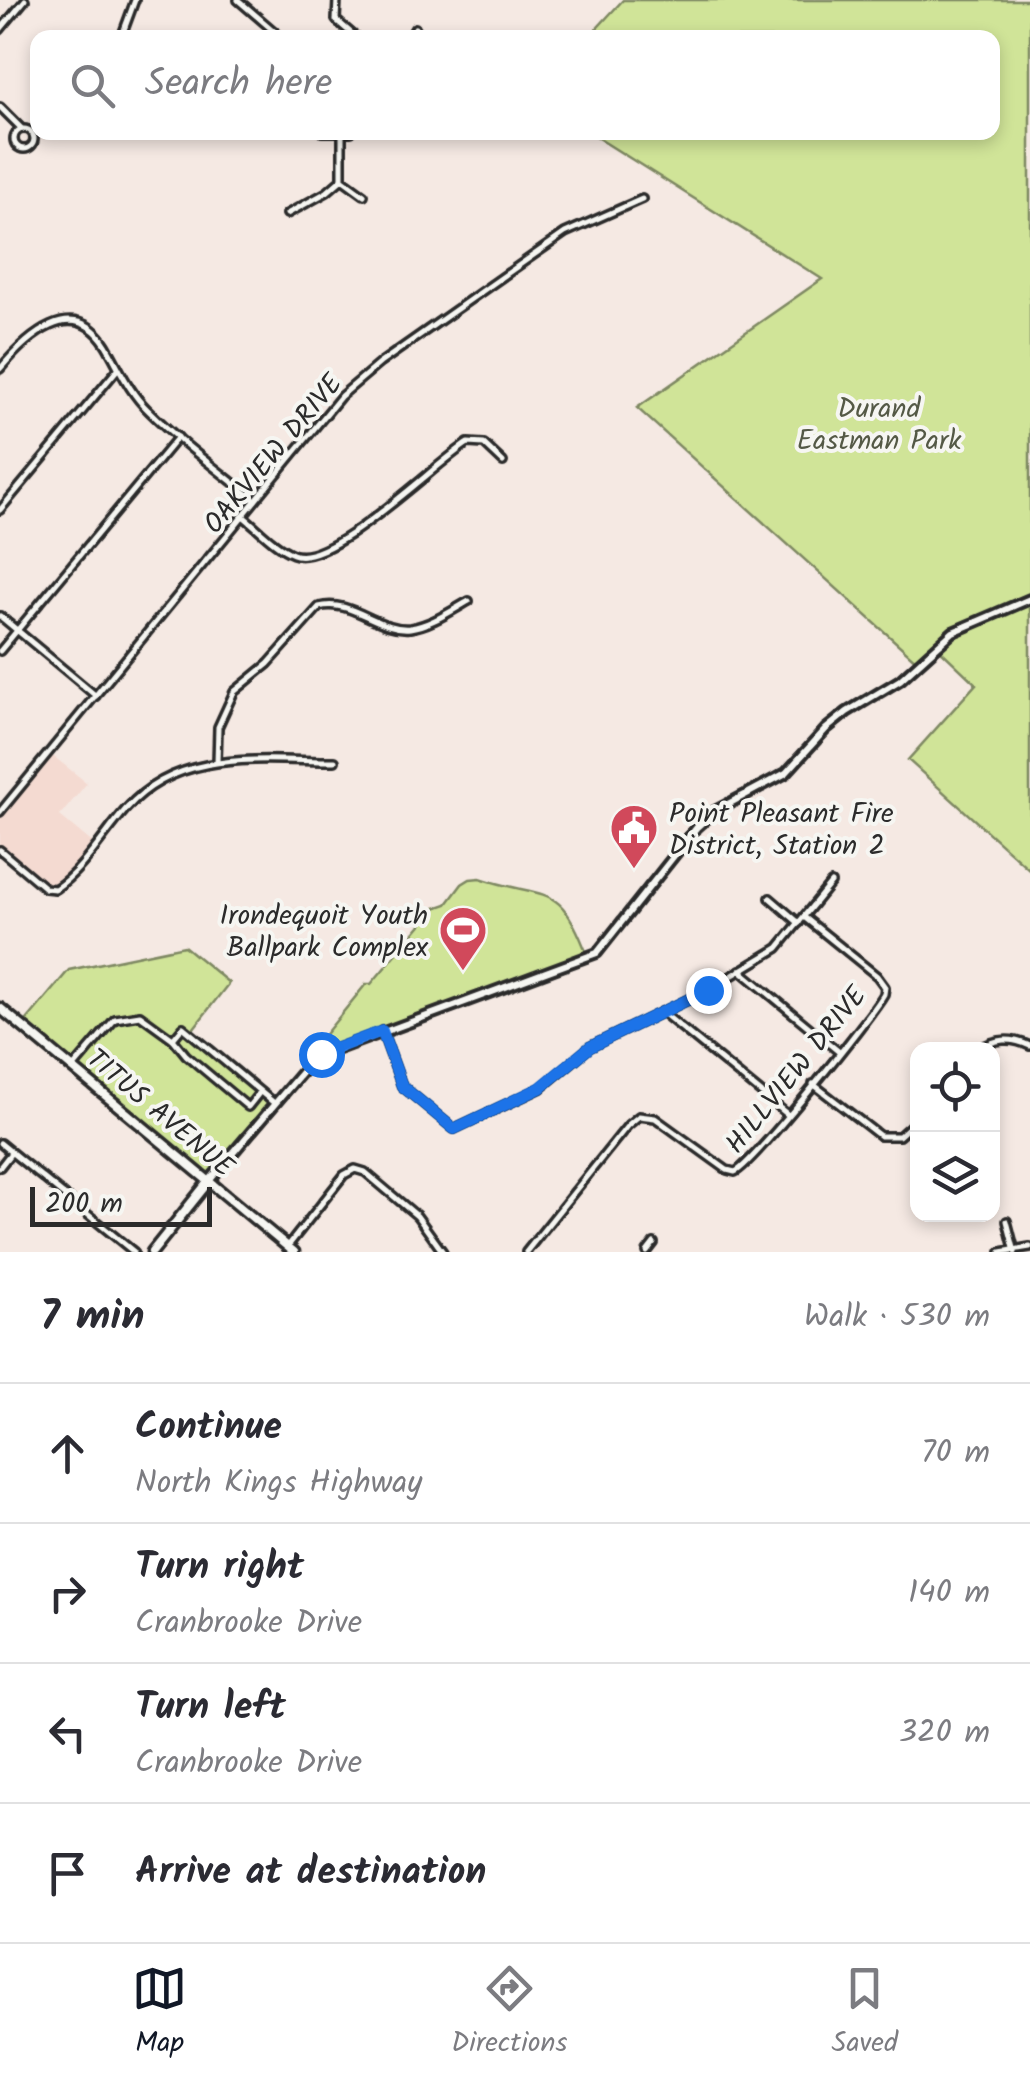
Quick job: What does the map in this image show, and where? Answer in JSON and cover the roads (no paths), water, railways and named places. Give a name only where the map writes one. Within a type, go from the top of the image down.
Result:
[{"type":"main road","name":"TITUS AVENUE","points":[[0,1008],[290,1249]]},
{"type":"main road","points":[[152,1252],[209,1181]]},
{"type":"street","points":[[0,30],[25,0]]},
{"type":"street","points":[[124,30],[135,0]]},
{"type":"street","points":[[238,0],[273,30]]},
{"type":"street","points":[[337,0],[336,20],[347,30]]},
{"type":"street","points":[[0,107],[22,129],[30,132]]},
{"type":"street","points":[[22,129],[14,138],[16,145],[24,149],[33,140]]},
{"type":"street","points":[[342,140],[342,179]]},
{"type":"street","points":[[342,179],[364,195]]},
{"type":"street","points":[[287,214],[342,179]]},
{"type":"street","name":"OAKVIEW DRIVE","points":[[0,812],[328,410],[380,363],[565,233],[642,199]]},
{"type":"street","points":[[0,369],[34,334],[65,321],[92,330],[142,404],[255,500]]},
{"type":"street","points":[[0,510],[118,370]]},
{"type":"street","points":[[0,650],[178,437]]},
{"type":"street","points":[[243,516],[292,553],[308,555],[363,527],[468,443],[484,444],[503,462]]},
{"type":"street","points":[[209,1181],[314,1058],[597,953],[697,827],[715,811],[786,772],[847,712],[900,680],[953,632],[1030,599]]},
{"type":"street","points":[[217,762],[218,727],[234,692],[268,664],[318,608],[339,606],[383,625],[409,628],[468,601]]},
{"type":"street","points":[[0,616],[96,696]]},
{"type":"street","points":[[0,850],[45,888],[56,889],[144,792],[171,774],[217,762],[335,760]]},
{"type":"street","points":[[382,1031],[402,1086],[454,1129],[540,1088],[590,1047],[778,948],[831,883]]},
{"type":"street","name":"HILLVIEW DRIVE","points":[[526,1252],[639,1116],[655,1118],[726,1170],[735,1172],[745,1166],[881,1000],[885,988],[877,976],[770,898]]},
{"type":"street","points":[[740,970],[839,1052]]},
{"type":"street","points":[[662,1012],[788,1115]]},
{"type":"street","points":[[73,1068],[115,1019],[132,1014],[145,1017],[173,1038],[186,1055],[248,1107],[260,1092]]},
{"type":"street","points":[[173,1038],[183,1027],[274,1103]]},
{"type":"street","points":[[994,1042],[1010,1039],[1030,1046]]},
{"type":"street","points":[[814,1084],[880,1136],[899,1136],[910,1126]]},
{"type":"street","points":[[0,1143],[134,1252]]},
{"type":"street","points":[[0,1166],[12,1152]]},
{"type":"street","points":[[290,1249],[344,1175],[355,1169],[365,1172],[417,1216],[444,1252]]},
{"type":"street","points":[[1007,1221],[1014,1251]]},
{"type":"street","points":[[647,1252],[654,1243]]},
{"type":"street","points":[[1001,1252],[1030,1247]]},
{"type":"place","name":"Point Pleasant Fire District, Station 2","points":[[634,870]]},
{"type":"place","name":"Irondequoit Youth Ballpark Complex","points":[[463,972]]},
{"type":"park label","name":"Durand Eastman Park","points":[[879,423]]}]
